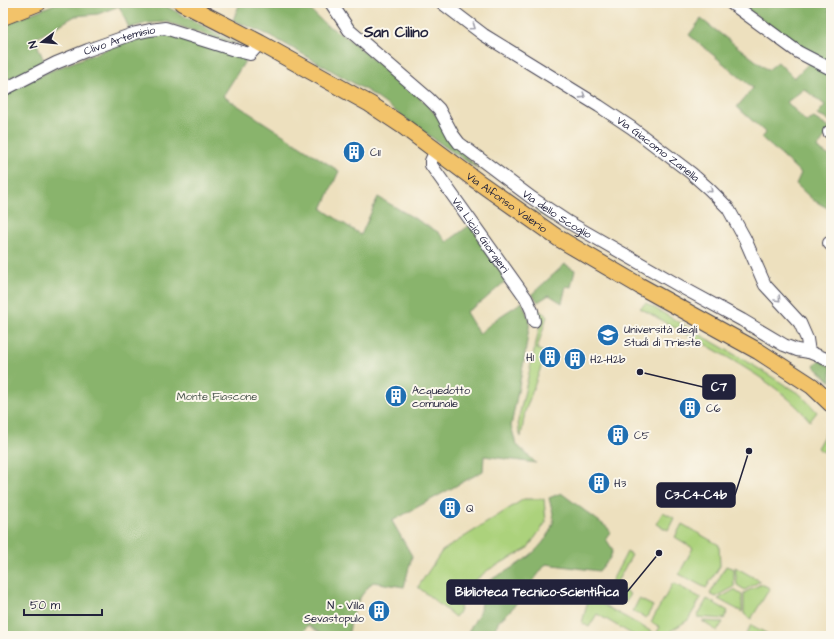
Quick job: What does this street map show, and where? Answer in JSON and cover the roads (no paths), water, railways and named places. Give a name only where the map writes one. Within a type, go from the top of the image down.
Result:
[{"type":"main road","points":[[3,17],[38,3]]},
{"type":"main road","name":"Via Alfonso Valerio","points":[[182,3],[260,43],[370,104],[436,150],[477,182],[558,238],[640,286],[758,350],[812,386],[831,404]]},
{"type":"street","name":"Via dello Scoglio","points":[[331,3],[349,30],[439,109],[458,143],[532,198],[568,222],[784,345],[797,350],[809,352],[831,361]]},
{"type":"street","name":"Via Giacomo Zanella","points":[[442,3],[484,35],[632,128],[709,189],[728,208],[745,239],[765,285],[800,323],[807,339],[809,352]]},
{"type":"street","points":[[731,3],[798,52],[831,69]]},
{"type":"street","name":"Clivo Artemisio","points":[[3,90],[56,63],[130,35],[150,30],[165,28],[250,54],[260,43]]},
{"type":"street","name":"Via Licio Giorgieri","points":[[436,150],[431,161],[431,165],[526,298],[532,311],[534,321]]},
{"type":"street","points":[[522,213],[532,198]]},
{"type":"street","points":[[558,238],[568,222]]},
{"type":"place","name":"C11","points":[[354,152]]},
{"type":"place","name":"Università degli Studi di Trieste","points":[[608,335]]},
{"type":"place","name":"H1","points":[[550,357]]},
{"type":"place","name":"H2-H2b","points":[[575,359]]},
{"type":"place","name":"C7","points":[[640,372]]},
{"type":"place","name":"Acquedotto comunale","points":[[396,396]]},
{"type":"place","name":"C6","points":[[690,408]]},
{"type":"place","name":"C5","points":[[618,435]]},
{"type":"place","name":"C3-C4-C4b","points":[[749,451]]},
{"type":"place","name":"H3","points":[[599,483]]},
{"type":"place","name":"Q","points":[[450,508]]},
{"type":"place","name":"Biblioteca Tecnico-Scientifica","points":[[659,553]]},
{"type":"place","name":"N - Villa Sevastopulo","points":[[379,611]]},
{"type":"district","name":"San Cilino","points":[[396,32]]},
{"type":"park label","name":"Monte Fiascone","points":[[217,396]]}]
